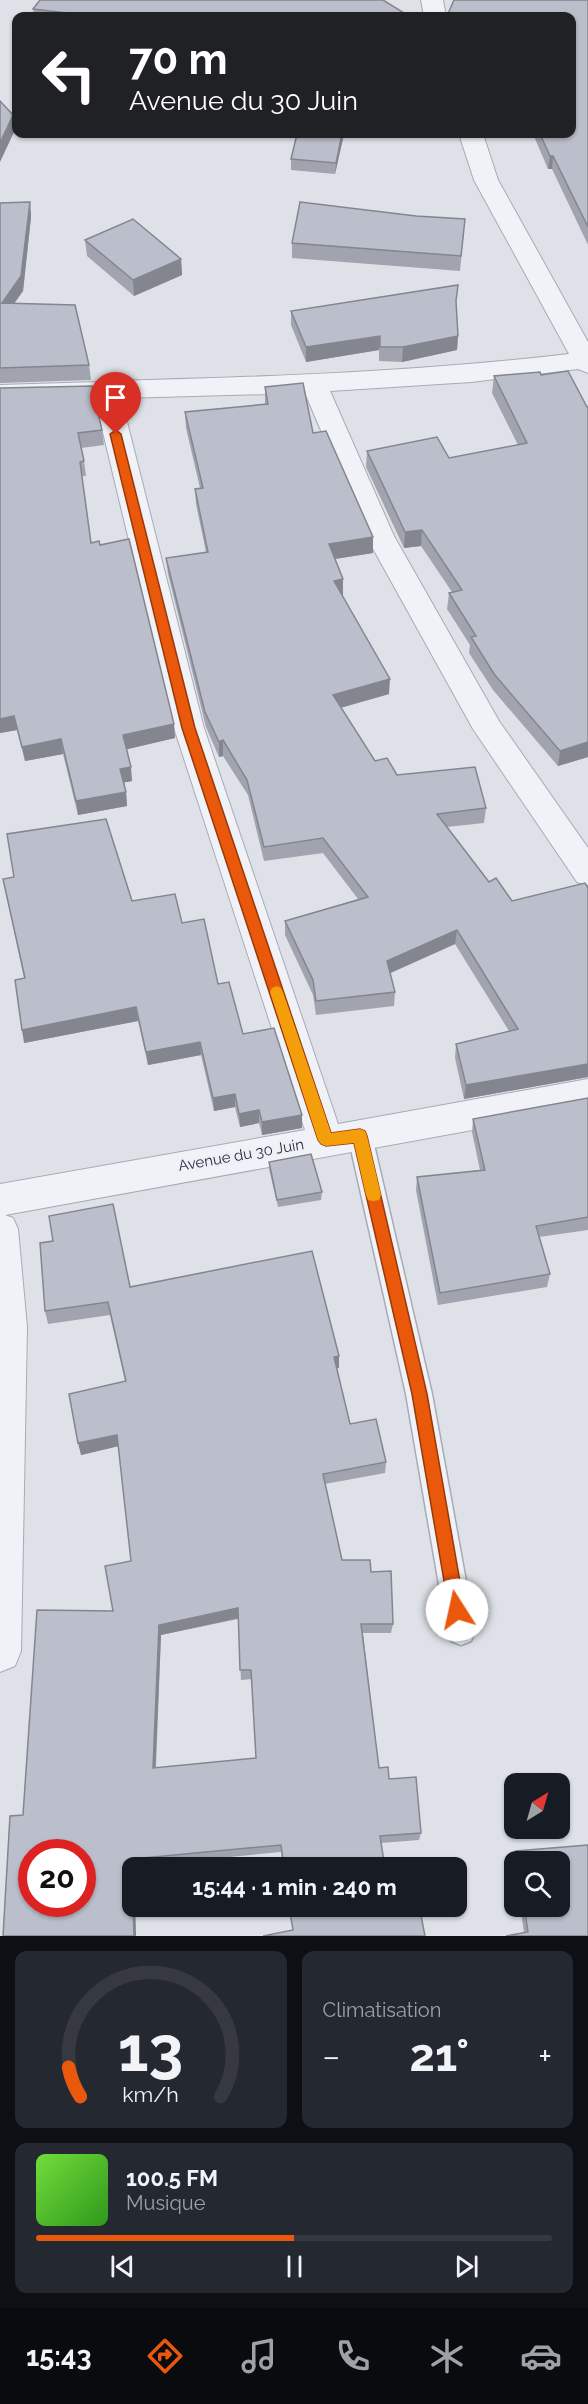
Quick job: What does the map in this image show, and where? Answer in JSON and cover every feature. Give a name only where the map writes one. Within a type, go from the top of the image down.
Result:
[{"type":"street","points":[[0,393],[105,388],[314,384],[471,374],[586,363],[486,180],[472,138]]},
{"type":"street","points":[[314,384],[380,537],[488,729],[588,873]]},
{"type":"street","points":[[105,388],[189,728],[326,1140]]},
{"type":"street","name":"Avenue du 30 Juin","points":[[0,1200],[588,1094]]},
{"type":"street","points":[[0,1229],[8,1327],[0,1651]]},
{"type":"lane","points":[[360,1136],[419,1394],[461,1631]]},
{"type":"building","points":[[40,0],[383,0],[402,12],[58,12],[33,9]]},
{"type":"building","points":[[454,0],[588,0],[588,227],[542,138],[576,138],[576,12],[449,12]]},
{"type":"building","points":[[0,101],[12,114],[12,117],[0,143]]},
{"type":"building","points":[[296,138],[341,138],[336,163],[291,159]]},
{"type":"building","points":[[30,202],[21,276],[2,303],[75,305],[89,365],[0,368],[0,203]]},
{"type":"building","points":[[300,202],[416,216],[465,219],[461,256],[292,243]]},
{"type":"building","points":[[133,219],[181,259],[133,280],[85,240]]},
{"type":"building","points":[[458,285],[456,301],[458,336],[403,347],[380,347],[380,336],[306,347],[291,311]]},
{"type":"building","points":[[568,371],[588,407],[588,742],[560,751],[494,674],[471,637],[476,636],[449,593],[462,590],[422,530],[405,532],[367,451],[437,437],[449,458],[527,443],[494,376],[540,372],[541,375]]},
{"type":"building","points":[[303,383],[313,433],[326,431],[373,537],[329,544],[343,579],[334,581],[390,679],[333,695],[375,761],[387,758],[397,775],[475,767],[486,808],[437,814],[489,882],[496,878],[512,901],[585,883],[588,888],[588,1064],[466,1085],[456,1044],[518,1029],[457,930],[387,961],[395,992],[316,1001],[313,980],[285,921],[368,897],[323,838],[264,847],[247,780],[223,740],[219,742],[205,712],[166,558],[208,552],[195,489],[203,488],[185,412],[268,404],[265,387]]},
{"type":"building","points":[[92,386],[102,430],[78,433],[84,461],[80,462],[91,543],[99,541],[100,545],[129,539],[174,724],[123,735],[131,767],[120,769],[126,792],[76,801],[61,739],[22,747],[14,716],[0,719],[0,388]]},
{"type":"building","points":[[106,819],[132,901],[175,894],[182,923],[204,919],[218,984],[229,982],[243,1034],[274,1028],[302,1115],[262,1122],[259,1110],[239,1114],[235,1094],[213,1098],[200,1042],[146,1052],[136,1007],[22,1030],[15,980],[25,978],[3,879],[14,877],[7,834]]},
{"type":"building","points":[[588,1098],[588,1217],[536,1226],[550,1274],[440,1293],[417,1177],[485,1170],[473,1119]]},
{"type":"building","points":[[311,1154],[322,1192],[277,1200],[269,1162]]},
{"type":"building","points":[[113,1204],[130,1287],[312,1251],[339,1356],[334,1357],[350,1424],[376,1419],[386,1462],[323,1474],[342,1560],[370,1560],[371,1572],[391,1571],[393,1624],[361,1624],[379,1768],[388,1767],[389,1779],[416,1777],[421,1833],[380,1836],[383,1857],[283,1857],[281,1845],[154,1857],[122,1857],[122,1917],[133,1917],[134,1936],[3,1936],[10,1816],[23,1815],[37,1610],[113,1611],[105,1566],[131,1561],[117,1435],[78,1443],[69,1394],[126,1381],[108,1302],[45,1311],[40,1243],[53,1241],[49,1216]],"holes":[[[238,1608],[240,1670],[251,1670],[256,1758],[153,1768],[159,1625]]]},
{"type":"building","points":[[588,1845],[588,1936],[506,1936],[528,1932],[526,1917],[570,1917],[570,1851],[516,1851]]},
{"type":"building","points":[[291,1917],[421,1917],[425,1936],[263,1936],[293,1930]]},
{"type":"slow traffic","points":[[277,992],[326,1140],[360,1136],[373,1195]]},
{"type":"route","points":[[116,434],[189,728],[326,1140],[360,1136],[419,1394],[457,1610]]}]
